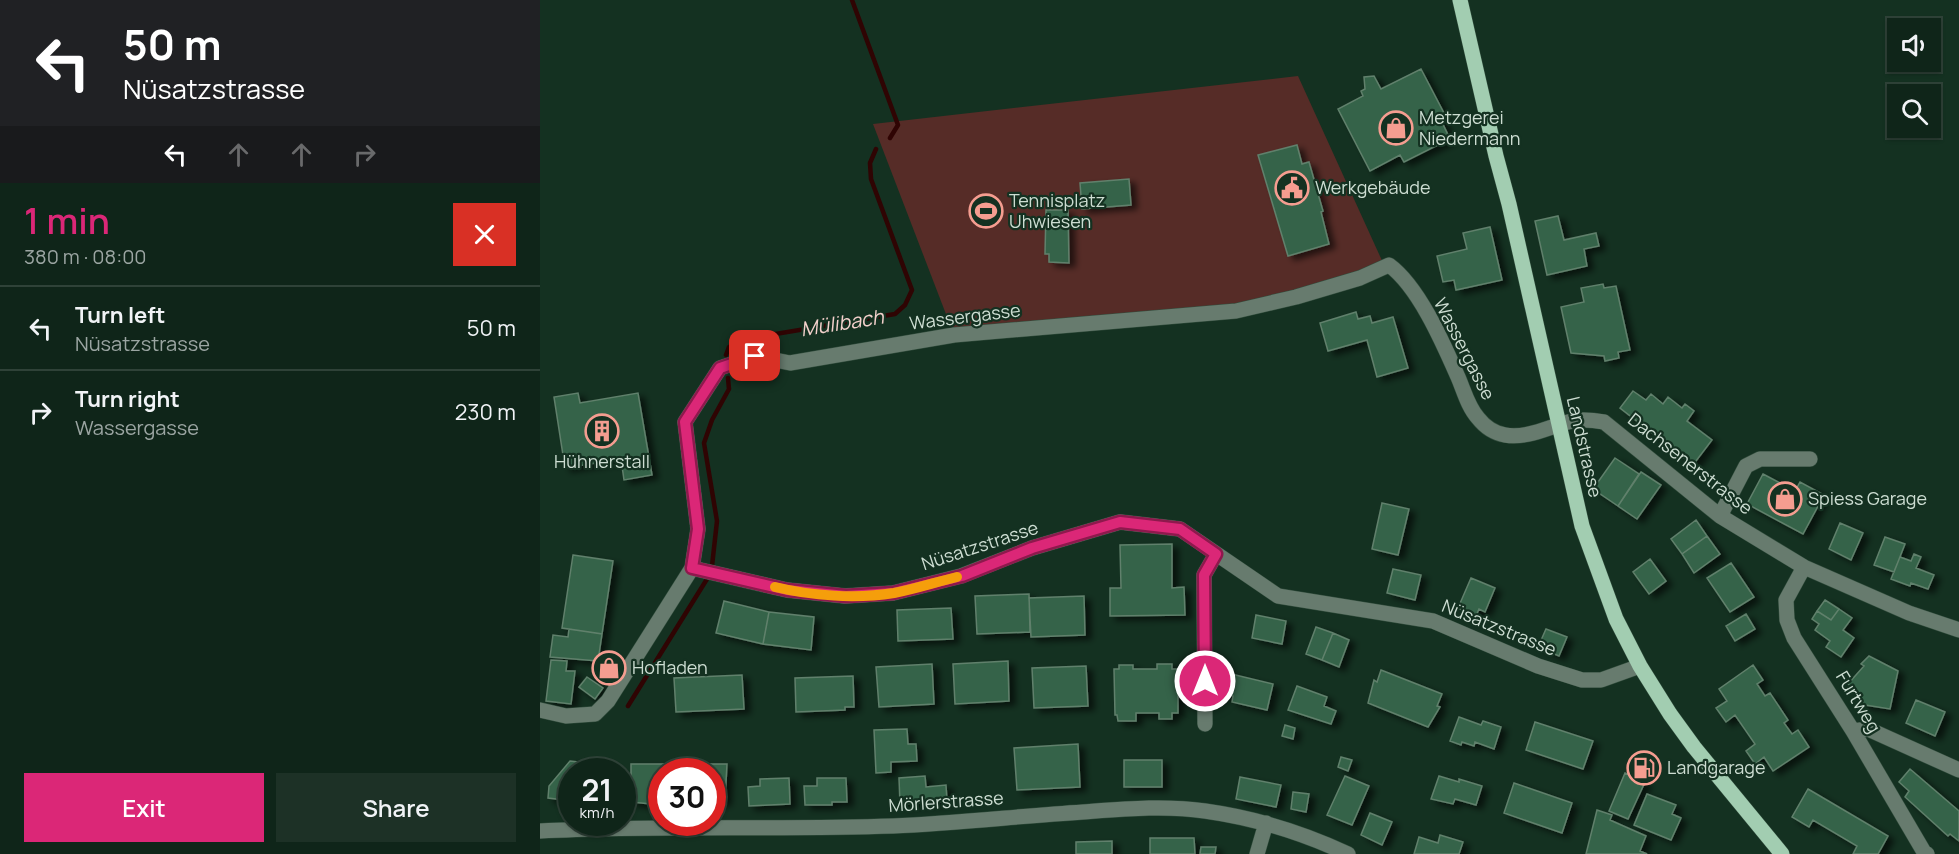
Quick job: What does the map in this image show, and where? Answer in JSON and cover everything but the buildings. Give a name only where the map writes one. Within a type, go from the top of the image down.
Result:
[{"type":"main road","name":"Landstrasse","points":[[1460,0],[1582,526],[1590,552],[1616,619],[1640,666],[1670,714],[1694,747],[1782,854]]},
{"type":"street","name":"Wassergasse","points":[[540,710],[566,716],[595,714],[608,701],[692,568],[698,529],[685,422],[720,368],[755,356],[790,363],[954,335],[1236,311],[1360,278],[1389,265],[1406,281],[1422,305],[1443,343],[1469,405],[1484,425],[1493,431],[1515,436],[1559,426]]},
{"type":"street","name":"Dachsenerstrasse","points":[[1559,426],[1572,421],[1604,422],[1720,516],[1804,567],[1909,613],[1959,630]]},
{"type":"street","points":[[1720,516],[1746,466],[1760,459],[1810,459]]},
{"type":"street","name":"Nüsatzstrasse","points":[[692,568],[787,590],[846,596],[893,593],[962,576],[1032,548],[1120,522],[1180,529],[1278,596],[1433,621],[1538,666],[1582,680],[1600,680],[1640,666]]},
{"type":"street","points":[[1205,724],[1204,575],[1216,554]]},
{"type":"street","name":"Furtweg","points":[[1804,567],[1786,600],[1787,620],[1794,638],[1927,854]]},
{"type":"street","points":[[1853,731],[1868,729],[1959,770]]},
{"type":"street","name":"Mörlerstrasse","points":[[540,831],[896,826],[1154,808],[1204,811],[1266,824],[1313,838],[1348,854]]},
{"type":"street","points":[[1257,854],[1266,824]]},
{"type":"shaded area","points":[[1298,76],[1384,265],[1296,297],[954,335],[873,124]]},
{"type":"waterway","name":"Mülibach","points":[[852,0],[898,125],[890,138]]},
{"type":"waterway","name":"Mülibach","points":[[726,355],[729,347],[739,340],[895,314],[905,305],[912,290],[871,179],[870,163],[876,149]]},
{"type":"waterway","name":"Mülibach","points":[[712,566],[717,521],[704,443],[712,420],[729,389],[728,378]]},
{"type":"waterway","name":"Mülibach","points":[[628,706],[707,579]]},
{"type":"slow traffic","points":[[775,587],[846,596],[893,593],[957,577]]},
{"type":"place","name":"Metzgerei Niedermann","points":[[1396,128]]},
{"type":"place","name":"Werkgebäude","points":[[1292,188]]},
{"type":"place","name":"Tennisplatz Uhwiesen","points":[[986,211]]},
{"type":"place","name":"Hühnerstall","points":[[602,431]]},
{"type":"place","name":"Spiess Garage","points":[[1785,499]]},
{"type":"place","name":"Hofladen","points":[[609,668]]},
{"type":"place","name":"Landgarage","points":[[1644,768]]},
{"type":"route","points":[[755,356],[720,368],[685,422],[698,529],[692,568],[787,590],[846,596],[893,593],[962,576],[1032,548],[1120,522],[1180,529],[1216,554],[1204,575],[1205,681]]}]
